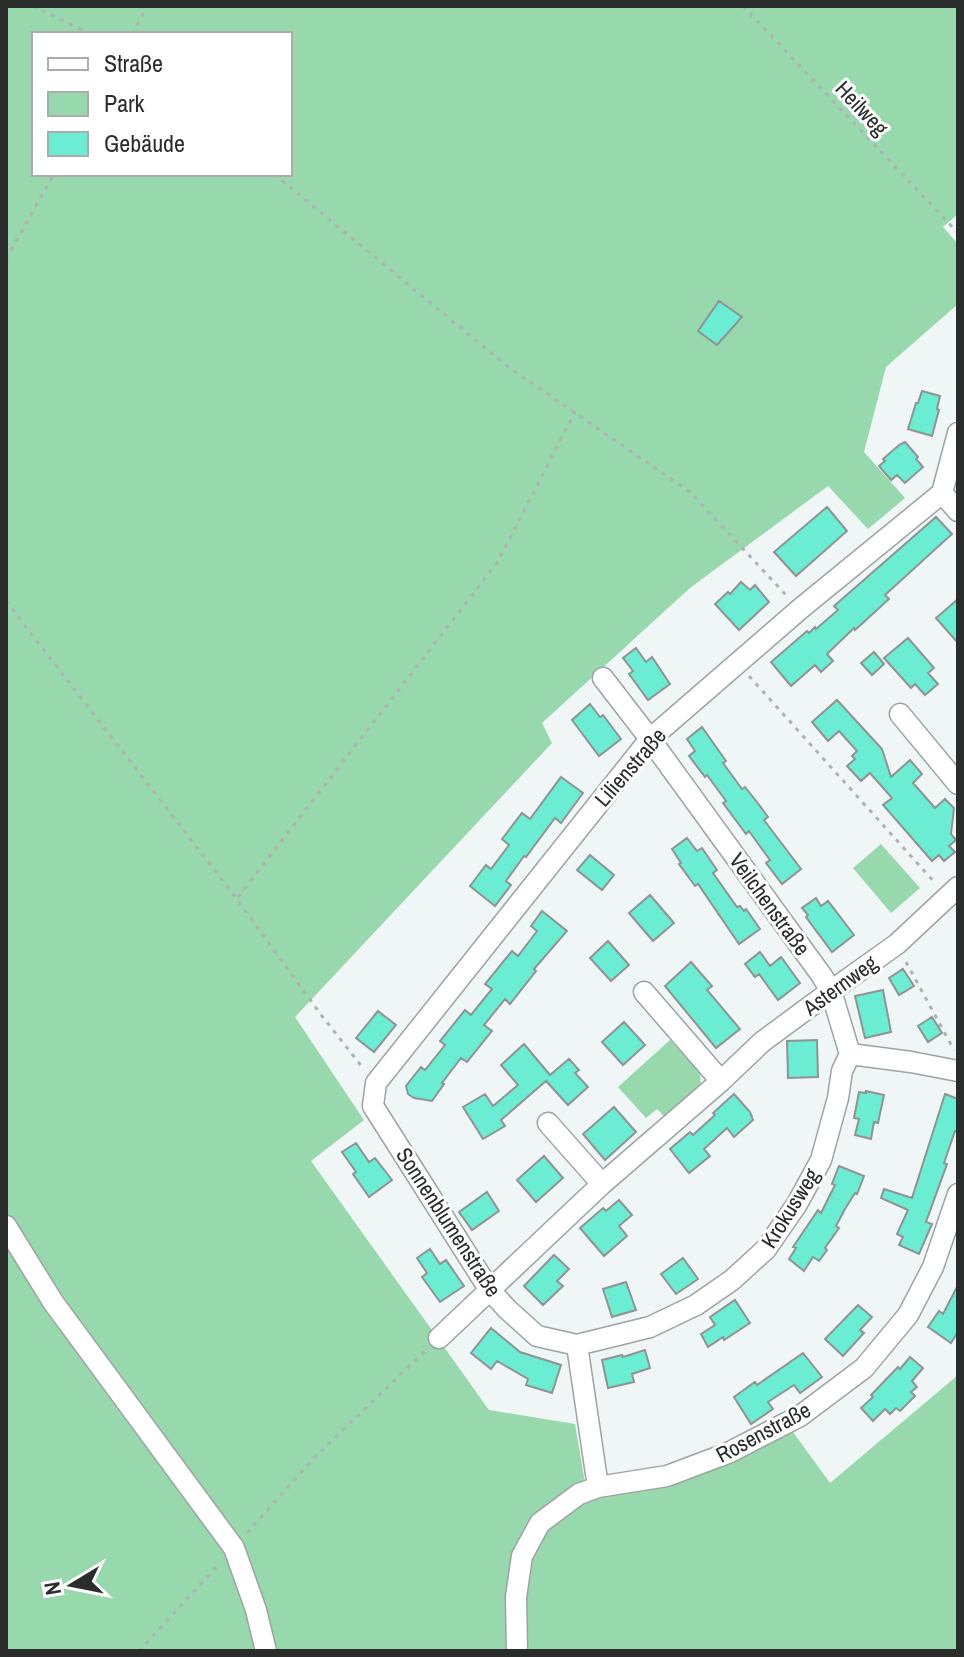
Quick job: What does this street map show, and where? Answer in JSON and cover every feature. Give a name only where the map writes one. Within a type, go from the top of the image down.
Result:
[{"type":"street","points":[[958,433],[942,493],[958,511]]},
{"type":"street","name":"Lilienstraße","points":[[376,1083],[650,739],[800,609],[942,493]]},
{"type":"street","name":"Veilchenstraße","points":[[603,678],[813,963],[831,991],[850,1054]]},
{"type":"street","points":[[900,714],[958,784]]},
{"type":"street","name":"Asternweg","points":[[439,1338],[602,1184],[762,1042],[897,944],[952,892]]},
{"type":"street","points":[[644,992],[721,1081]]},
{"type":"street","points":[[850,1054],[958,1071]]},
{"type":"street","name":"Krokusweg","points":[[577,1345],[650,1327],[696,1305],[732,1280],[766,1249],[797,1204],[821,1160],[842,1071],[850,1054]]},
{"type":"street","name":"Sonnenblumenstraße","points":[[376,1083],[373,1106],[489,1289],[537,1336],[577,1345]]},
{"type":"street","points":[[548,1123],[602,1184]]},
{"type":"street","name":"Rosenstraße","points":[[517,1651],[516,1597],[522,1556],[540,1523],[579,1494],[598,1487],[667,1476],[728,1453],[800,1416],[864,1368],[908,1315],[933,1267],[958,1194]]},
{"type":"street","points":[[6,1226],[53,1302],[234,1548],[256,1610],[266,1651]]},
{"type":"street","points":[[577,1345],[598,1487]]},
{"type":"path","points":[[33,6],[87,32]]},
{"type":"path","points":[[133,32],[147,6]]},
{"type":"path","name":"Heilweg","points":[[743,6],[958,233]]},
{"type":"path","points":[[6,259],[53,176]]},
{"type":"path","points":[[276,176],[507,366],[690,492],[800,609]]},
{"type":"path","points":[[236,898],[497,563],[575,412]]},
{"type":"path","points":[[6,601],[376,1083]]},
{"type":"path","points":[[737,663],[952,892]]},
{"type":"path","points":[[897,944],[958,1058]]},
{"type":"path","points":[[139,1651],[314,1458],[439,1338]]},
{"type":"green space","points":[[6,6],[958,6],[958,214],[943,227],[958,244],[958,304],[886,367],[864,452],[905,498],[868,529],[828,486],[690,588],[542,723],[552,743],[295,1017],[364,1120],[311,1161],[489,1410],[575,1424],[585,1483],[665,1469],[785,1421],[830,1483],[958,1375],[958,1651],[6,1651]]},
{"type":"green space","points":[[881,844],[920,888],[891,913],[853,868]]},
{"type":"green space","points":[[670,1040],[700,1073],[701,1087],[666,1118],[657,1109],[646,1118],[618,1087]]},
{"type":"building","points":[[719,301],[742,317],[717,345],[698,331]]},
{"type":"building","points":[[922,391],[940,396],[932,436],[908,429]]},
{"type":"building","points":[[905,442],[923,467],[905,483],[897,475],[891,480],[879,466],[885,461],[883,459]]},
{"type":"building","points":[[827,507],[847,531],[796,576],[774,552]]},
{"type":"building","points":[[936,517],[952,534],[885,595],[889,599],[827,654],[833,661],[821,672],[815,665],[791,686],[771,662],[807,631],[816,629],[838,610],[834,606]]},
{"type":"building","points":[[741,582],[750,590],[755,585],[769,602],[739,630],[715,604]]},
{"type":"building","points":[[958,599],[958,643],[936,618]]},
{"type":"building","points":[[908,638],[934,668],[928,673],[938,684],[925,695],[915,684],[911,688],[884,658]]},
{"type":"building","points":[[636,648],[646,662],[652,657],[670,684],[648,700],[629,674],[633,671],[623,658]]},
{"type":"building","points":[[874,652],[884,664],[872,675],[861,663]]},
{"type":"building","points":[[837,700],[882,749],[891,777],[910,760],[922,774],[913,783],[935,808],[945,799],[954,808],[951,834],[956,840],[949,846],[955,852],[944,861],[939,855],[932,861],[883,805],[892,798],[870,773],[861,781],[847,766],[855,759],[852,756],[857,751],[839,731],[828,741],[812,722]]},
{"type":"building","points":[[590,704],[600,717],[603,715],[621,739],[599,756],[572,720]]},
{"type":"building","points":[[702,727],[726,761],[723,763],[742,789],[745,787],[757,802],[768,817],[764,820],[801,869],[782,884],[766,863],[770,860],[749,831],[746,834],[707,775],[705,777],[689,756],[695,751],[687,739]]},
{"type":"building","points":[[561,777],[583,793],[561,823],[555,818],[524,856],[506,881],[511,885],[495,906],[470,886],[486,865],[491,869],[509,845],[502,839],[522,813],[530,819]]},
{"type":"building","points":[[687,838],[697,851],[702,848],[717,870],[713,873],[737,907],[746,909],[760,929],[739,944],[698,884],[695,886],[679,864],[672,849]]},
{"type":"building","points":[[590,855],[614,875],[602,890],[577,870]]},
{"type":"building","points":[[650,895],[674,923],[653,941],[629,913]]},
{"type":"building","points":[[816,898],[821,906],[828,901],[854,935],[832,952],[802,908]]},
{"type":"building","points":[[542,911],[567,931],[534,969],[536,971],[510,1004],[505,999],[484,1025],[492,1031],[467,1062],[461,1058],[432,1101],[408,1094],[406,1086],[421,1067],[425,1070],[445,1045],[440,1041],[465,1010],[471,1015],[492,989],[485,984],[512,951],[518,956],[537,931],[531,926]]},
{"type":"building","points":[[608,941],[629,965],[611,981],[590,958]]},
{"type":"building","points":[[760,952],[770,966],[781,957],[800,983],[778,1000],[759,974],[755,977],[745,964]]},
{"type":"building","points":[[691,962],[712,986],[707,990],[740,1029],[716,1048],[665,986]]},
{"type":"building","points":[[903,969],[914,986],[899,995],[889,978]]},
{"type":"building","points":[[883,990],[891,1032],[865,1038],[855,996]]},
{"type":"building","points":[[378,1011],[396,1025],[374,1052],[356,1038]]},
{"type":"building","points":[[932,1017],[942,1033],[928,1042],[918,1026]]},
{"type":"building","points":[[624,1022],[645,1045],[623,1065],[602,1042]]},
{"type":"building","points":[[817,1040],[818,1077],[788,1078],[787,1041]]},
{"type":"building","points":[[524,1044],[550,1075],[569,1059],[579,1070],[575,1073],[588,1087],[568,1105],[546,1081],[501,1120],[505,1126],[483,1139],[463,1107],[485,1094],[493,1106],[518,1085],[501,1065]]},
{"type":"building","points":[[859,1092],[884,1095],[871,1139],[855,1135],[859,1119],[854,1118]]},
{"type":"building","points":[[734,1094],[753,1120],[734,1137],[727,1128],[704,1149],[710,1156],[689,1173],[670,1149],[690,1132],[693,1135]]},
{"type":"building","points":[[945,1094],[958,1099],[958,1132],[955,1131],[944,1163],[947,1164],[926,1222],[932,1224],[919,1254],[899,1245],[903,1237],[897,1234],[908,1210],[881,1198],[884,1189],[912,1198]]},
{"type":"building","points":[[614,1107],[636,1132],[605,1160],[583,1134]]},
{"type":"building","points":[[356,1143],[369,1162],[375,1158],[392,1180],[369,1197],[342,1152]]},
{"type":"building","points":[[544,1156],[563,1178],[536,1202],[517,1180]]},
{"type":"building","points":[[839,1166],[864,1176],[857,1194],[836,1226],[839,1228],[825,1248],[827,1250],[819,1261],[813,1257],[804,1271],[789,1259],[796,1248],[793,1247],[818,1210],[821,1213],[835,1185],[832,1184]]},
{"type":"building","points":[[487,1192],[499,1211],[472,1230],[459,1212]]},
{"type":"building","points":[[619,1200],[632,1215],[619,1226],[627,1236],[604,1256],[580,1228],[603,1208],[606,1211]]},
{"type":"building","points":[[430,1249],[440,1264],[446,1260],[464,1286],[440,1302],[422,1277],[427,1273],[417,1258]]},
{"type":"building","points":[[554,1255],[569,1269],[557,1281],[563,1286],[543,1305],[524,1286]]},
{"type":"building","points":[[683,1258],[698,1279],[676,1294],[661,1274]]},
{"type":"building","points":[[626,1282],[636,1310],[612,1317],[603,1289]]},
{"type":"building","points":[[958,1285],[958,1332],[951,1343],[928,1327],[939,1311],[943,1314]]},
{"type":"building","points":[[735,1300],[750,1323],[708,1347],[701,1334],[715,1325],[710,1317]]},
{"type":"building","points":[[858,1305],[872,1317],[860,1330],[864,1333],[843,1356],[825,1339]]},
{"type":"building","points":[[491,1328],[520,1352],[561,1365],[552,1393],[526,1385],[528,1379],[497,1361],[491,1369],[471,1353]]},
{"type":"building","points":[[645,1350],[650,1368],[632,1374],[634,1382],[608,1388],[602,1360]]},
{"type":"building","points":[[803,1353],[822,1377],[800,1393],[794,1385],[768,1402],[773,1409],[751,1424],[734,1397]]},
{"type":"building","points":[[910,1357],[923,1368],[912,1381],[917,1387],[911,1392],[915,1396],[900,1411],[896,1408],[890,1414],[885,1409],[873,1421],[861,1408]]}]
